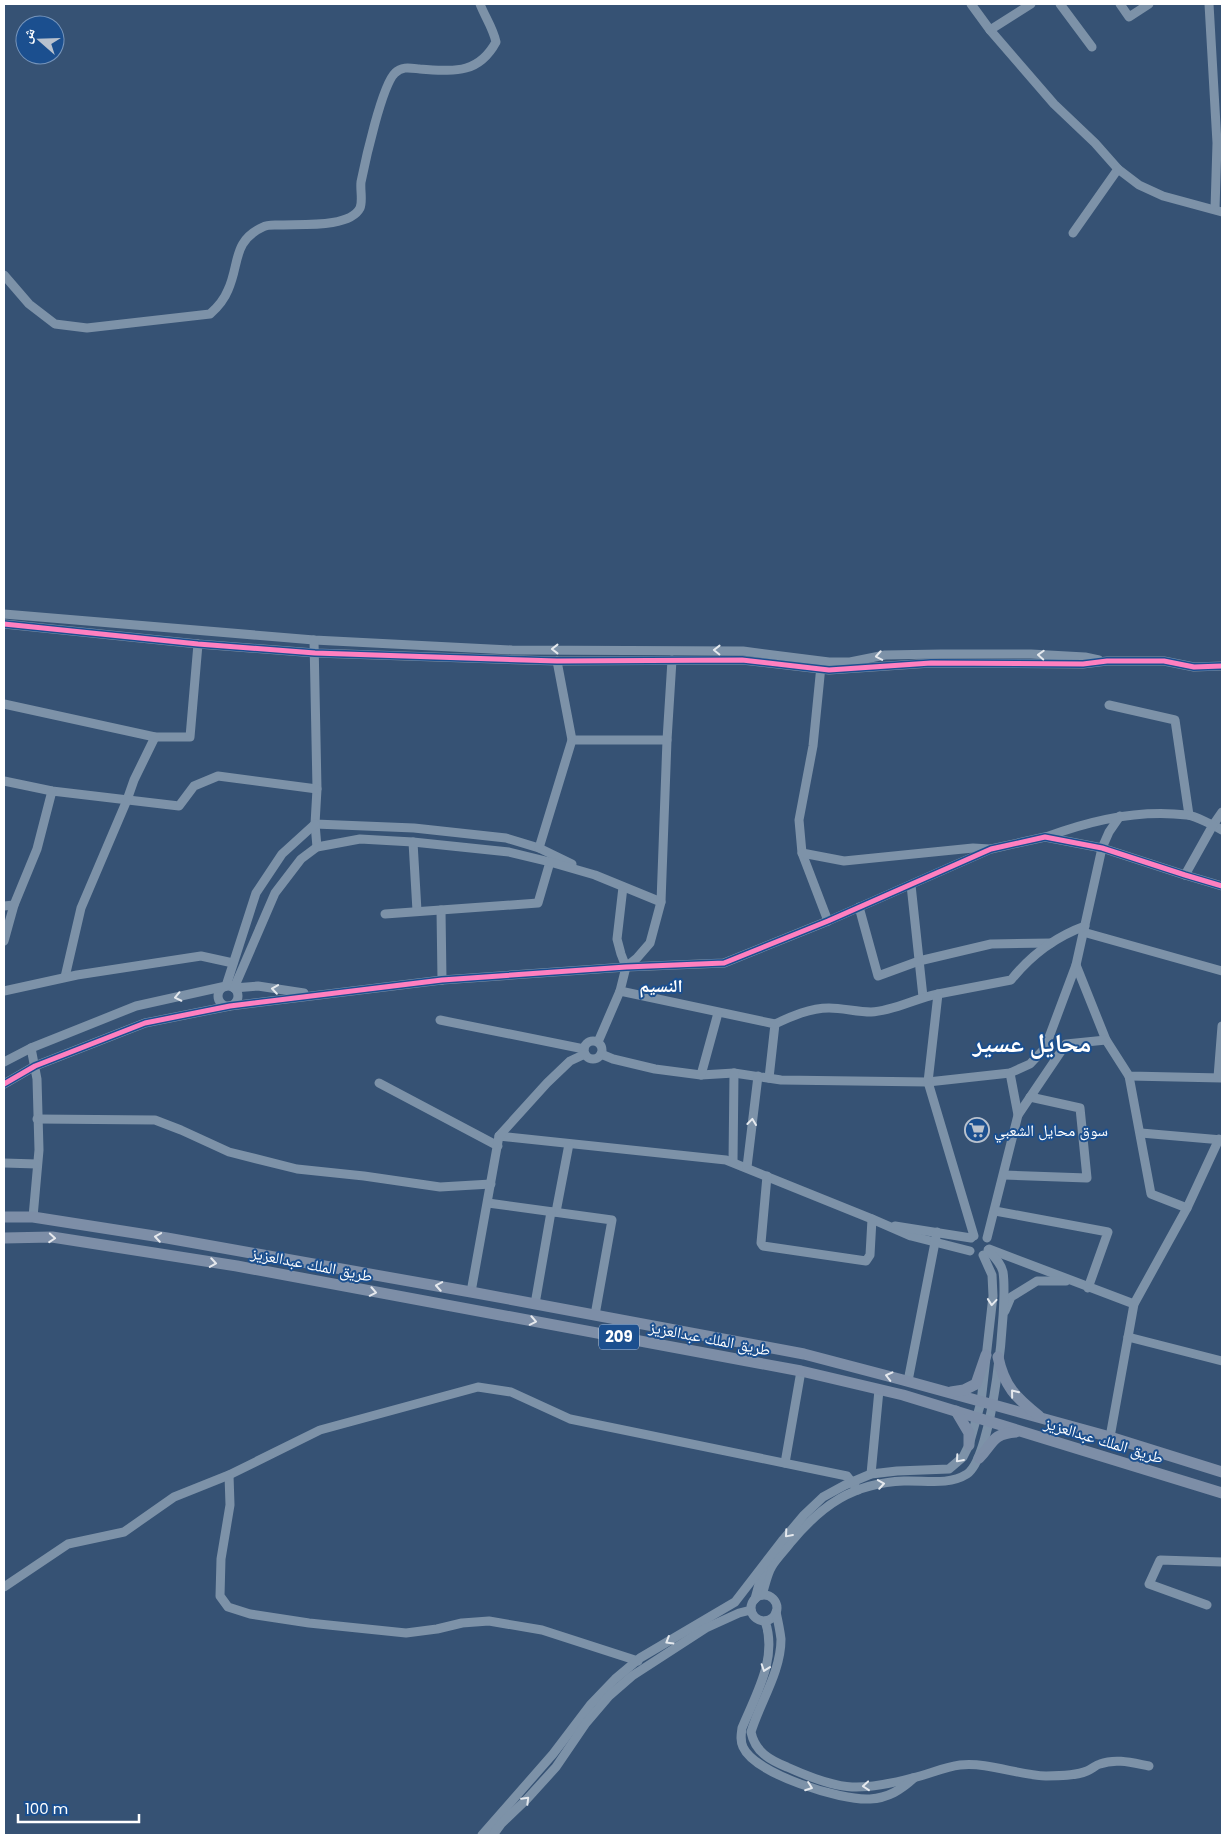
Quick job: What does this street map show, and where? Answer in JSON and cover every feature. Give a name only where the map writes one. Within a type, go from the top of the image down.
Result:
[{"type":"main road","name":"طريق الملك عبدالعزيز","points":[[4,1217],[33,1217],[167,1238],[804,1354],[1110,1437],[1222,1472]]},
{"type":"main road","name":"طريق الملك عبدالعزيز","points":[[4,1238],[52,1238],[237,1266],[801,1371],[956,1411],[989,1423],[1222,1493]]},
{"type":"main road","points":[[946,1392],[964,1390],[976,1384],[986,1355]]},
{"type":"main road","points":[[998,1357],[1002,1372],[1010,1388],[1024,1404],[1044,1420]]},
{"type":"main road","points":[[956,1411],[969,1433],[969,1445]]},
{"type":"main road","points":[[979,1458],[993,1440],[1004,1434],[1019,1432]]},
{"type":"street","points":[[4,274],[29,304],[55,324],[87,328],[210,314],[221,304],[229,290],[240,246],[249,234],[265,225],[326,224],[351,219],[360,208],[361,184],[376,120],[386,88],[394,74],[404,68],[454,70],[473,67],[490,53],[496,42],[493,30],[480,4]]},
{"type":"street","points":[[971,4],[990,30],[1054,104],[1095,143],[1118,169],[1139,184],[1163,196],[1219,211],[1217,143],[1208,4]]},
{"type":"street","points":[[990,30],[1031,4]]},
{"type":"street","points":[[1060,4],[1092,47]]},
{"type":"street","points":[[1120,4],[1129,17],[1149,4]]},
{"type":"street","points":[[1073,233],[1118,169]]},
{"type":"street","points":[[4,614],[314,640],[512,650],[743,650],[821,665]]},
{"type":"street","points":[[4,624],[198,644],[315,653],[557,661],[742,660],[821,665],[931,663],[1083,664],[1107,661],[1164,661],[1194,667],[1222,666]]},
{"type":"street","points":[[314,640],[317,847]]},
{"type":"street","points":[[4,704],[155,737],[190,737],[198,644]]},
{"type":"street","points":[[626,967],[650,943],[661,902],[672,660]]},
{"type":"street","points":[[539,848],[572,740],[557,661]]},
{"type":"street","points":[[821,665],[813,746],[799,820],[802,853],[828,921]]},
{"type":"street","points":[[1109,705],[1175,720],[1189,815]]},
{"type":"street","points":[[65,977],[81,908],[134,780],[155,737]]},
{"type":"street","points":[[572,740],[667,740]]},
{"type":"street","points":[[4,781],[52,791],[179,806],[194,786],[218,776],[317,789]]},
{"type":"street","points":[[4,941],[14,905],[37,849],[52,791]]},
{"type":"street","points":[[1184,875],[1222,812]]},
{"type":"street","points":[[4,1084],[35,1066],[145,1023],[230,1006],[442,980],[626,967],[724,963],[828,921],[991,849],[1045,837],[1069,828],[1120,816],[1189,815],[1222,830]]},
{"type":"street","points":[[601,1054],[612,1059],[701,1075],[734,1073],[780,1080],[928,1082],[1010,1072],[1030,1064],[1045,1048],[1076,964],[1102,848],[1109,832],[1120,816]]},
{"type":"street","points":[[230,1006],[234,1004],[238,996],[230,987],[233,963],[256,893],[282,854],[316,824],[414,828],[506,838],[539,848],[595,875],[661,902]]},
{"type":"street","points":[[1045,837],[1102,848],[1222,886]]},
{"type":"street","points":[[230,987],[276,893],[301,859],[317,847],[360,839],[413,842],[509,852],[595,875]]},
{"type":"street","points":[[413,842],[417,912]]},
{"type":"street","points":[[802,853],[844,861],[973,848],[991,849]]},
{"type":"street","points":[[385,914],[538,903],[550,862]]},
{"type":"street","points":[[911,885],[923,997]]},
{"type":"street","points":[[598,1042],[620,991],[626,967],[617,938],[623,887]]},
{"type":"street","points":[[4,906],[14,905]]},
{"type":"street","points":[[859,907],[878,976],[919,961],[991,944],[1051,943]]},
{"type":"street","points":[[441,910],[442,980]]},
{"type":"street","points":[[620,991],[775,1024],[802,1012],[829,1008],[872,1012],[899,1006],[923,997],[1011,980],[1024,963],[1063,934],[1084,929],[1222,971]]},
{"type":"street","points":[[4,991],[65,977],[201,956],[233,963]]},
{"type":"street","points":[[1076,964],[1106,1040],[1130,1076],[1151,1194],[1187,1208]]},
{"type":"street","points":[[4,1062],[31,1048],[136,1006],[230,987],[258,986],[315,995]]},
{"type":"street","points":[[230,987],[221,989],[219,998],[221,1003],[230,1006]]},
{"type":"street","points":[[938,994],[928,1082],[973,1237],[969,1244],[970,1251]]},
{"type":"street","points":[[701,1075],[718,1013]]},
{"type":"street","points":[[440,1020],[584,1052],[588,1058],[594,1059],[601,1054],[602,1048],[598,1042],[590,1041],[586,1044],[584,1052],[570,1061],[547,1083],[499,1136],[471,1292]]},
{"type":"street","points":[[769,1078],[775,1024]]},
{"type":"street","points":[[1130,1076],[1220,1077],[1222,1026]]},
{"type":"street","points":[[482,1835],[507,1804],[553,1754],[590,1704],[615,1679],[638,1660],[735,1602],[804,1515],[823,1497],[852,1481],[871,1474],[897,1470],[950,1468],[963,1457],[969,1445],[981,1402],[993,1296],[992,1275],[987,1251],[990,1245],[987,1238],[1018,1115],[1066,1044],[1106,1040]]},
{"type":"street","points":[[31,1048],[37,1079],[39,1150],[33,1217]]},
{"type":"street","points":[[1010,1072],[1018,1115]]},
{"type":"street","points":[[733,1162],[734,1073]]},
{"type":"street","points":[[747,1168],[758,1076]]},
{"type":"street","points":[[379,1082],[498,1146]]},
{"type":"street","points":[[1004,1175],[1087,1178],[1080,1108],[1030,1097]]},
{"type":"street","points":[[37,1119],[156,1120],[229,1152],[297,1169],[440,1187],[491,1184]]},
{"type":"street","points":[[1110,1437],[1134,1304],[1187,1208],[1221,1140],[1140,1133]]},
{"type":"street","points":[[499,1136],[726,1160],[872,1218],[911,1236],[970,1251],[975,1255],[987,1251],[1072,1280],[1088,1288],[1134,1304]]},
{"type":"street","points":[[535,1304],[569,1144]]},
{"type":"street","points":[[4,1163],[37,1164]]},
{"type":"street","points":[[767,1176],[761,1243],[763,1246],[866,1261],[870,1255],[872,1218]]},
{"type":"street","points":[[488,1203],[612,1220],[595,1315]]},
{"type":"street","points":[[995,1211],[1108,1232],[1088,1288]]},
{"type":"street","points":[[888,1225],[973,1237],[981,1235],[987,1238]]},
{"type":"street","points":[[908,1381],[937,1232]]},
{"type":"street","points":[[776,1612],[771,1619],[765,1621],[755,1617],[751,1610],[752,1602],[758,1597],[772,1566],[821,1510],[839,1498],[880,1483],[904,1481],[947,1482],[968,1474],[979,1458],[993,1406],[1003,1316],[1003,1271],[1000,1263],[987,1251]]},
{"type":"street","points":[[1003,1316],[1011,1297],[1037,1281],[1072,1280]]},
{"type":"street","points":[[1128,1337],[1222,1361]]},
{"type":"street","points":[[784,1463],[801,1371]]},
{"type":"street","points":[[4,1587],[68,1544],[124,1532],[174,1497],[229,1475],[320,1430],[478,1387],[511,1392],[570,1419],[847,1476],[858,1490]]},
{"type":"street","points":[[871,1474],[879,1390]]},
{"type":"street","points":[[229,1475],[230,1505],[221,1559],[220,1596],[228,1607],[250,1614],[309,1623],[406,1633],[437,1629],[462,1623],[489,1621],[542,1630],[638,1660]]},
{"type":"street","points":[[1207,1605],[1148,1584],[1160,1560],[1222,1562]]},
{"type":"street","points":[[758,1597],[765,1562]]},
{"type":"street","points":[[758,1597],[771,1596],[774,1599],[781,1639],[775,1669],[752,1732],[753,1742],[759,1750],[779,1764],[803,1774],[851,1787],[914,1778],[961,1765],[985,1766],[1045,1776],[1085,1772],[1101,1763],[1120,1761],[1149,1766]]},
{"type":"street","points":[[493,1835],[501,1824],[556,1767],[586,1723],[608,1696],[632,1676],[706,1628],[739,1613],[751,1610]]},
{"type":"street","points":[[765,1621],[770,1642],[770,1654],[740,1738],[743,1748],[751,1758],[760,1766],[797,1782],[823,1792],[852,1797],[870,1799],[887,1796],[901,1790],[914,1778]]},
{"type":"cycle path","points":[[4,624],[198,644],[315,653],[557,661],[742,660],[829,670],[931,663],[1083,664],[1107,661],[1164,661],[1194,667],[1222,666]]},
{"type":"cycle path","points":[[4,1084],[35,1066],[145,1023],[230,1006],[442,980],[626,967],[724,963],[828,921],[991,849],[1045,837],[1102,848],[1222,886]]},
{"type":"place","name":"سوق محايل الشعبي","points":[[977,1130]]},
{"type":"district","name":"النسيم","points":[[661,986]]},
{"type":"district","name":"محايل عسير","points":[[1032,1043]]}]
